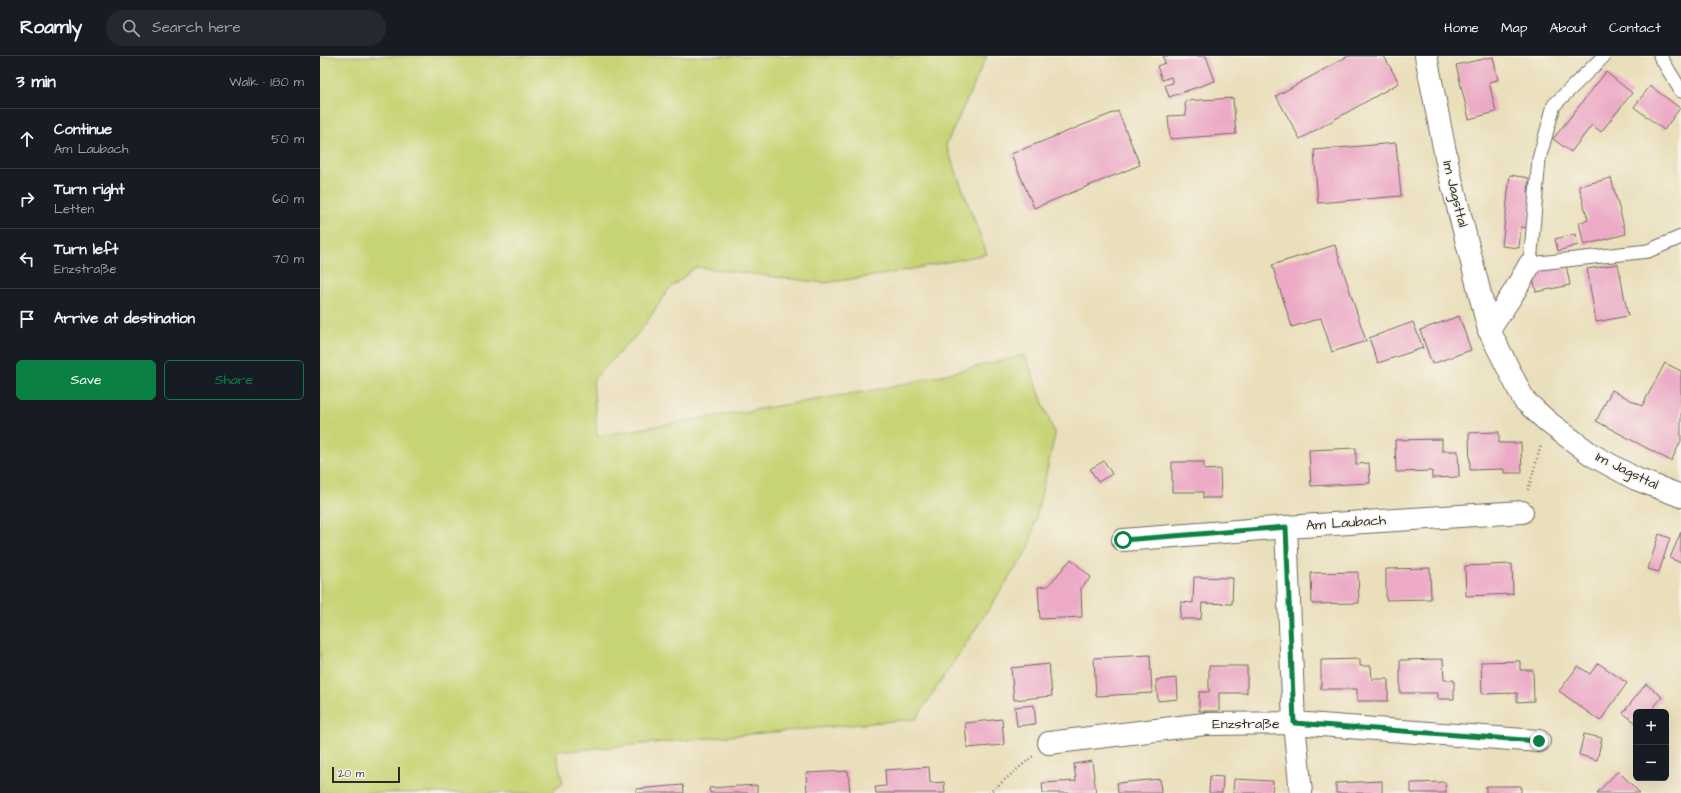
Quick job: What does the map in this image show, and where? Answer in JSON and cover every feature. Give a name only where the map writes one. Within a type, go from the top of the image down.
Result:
[{"type":"street","name":"Im Jagsttal","points":[[1426,56],[1448,167],[1489,330],[1524,400],[1548,422],[1592,455],[1636,479],[1681,496]]},
{"type":"street","points":[[1489,330],[1530,264]]},
{"type":"street","name":"Am Laubach","points":[[1123,540],[1286,527],[1522,512]]},
{"type":"street","points":[[1286,527],[1294,723],[1301,793]]},
{"type":"street","name":"Enzstraße","points":[[1049,743],[1205,724],[1294,723],[1539,741]]},
{"type":"lane","points":[[1604,56],[1554,106],[1539,160],[1530,264],[1648,251],[1681,237]]},
{"type":"lane","points":[[1660,56],[1681,91]]},
{"type":"path","points":[[1522,512],[1548,422]]},
{"type":"path","points":[[989,793],[1049,743]]},
{"type":"green space","points":[[320,56],[987,56],[946,145],[987,254],[887,274],[824,283],[696,267],[669,289],[641,330],[593,380],[597,436],[892,387],[1025,355],[1055,435],[1029,548],[916,719],[556,752],[563,783],[551,793],[320,793]]},
{"type":"building","points":[[1163,56],[1206,56],[1215,81],[1169,97],[1165,85],[1173,83],[1171,77],[1162,80],[1157,66],[1165,63]]},
{"type":"building","points":[[1348,56],[1384,56],[1399,83],[1300,139],[1276,96]]},
{"type":"building","points":[[1493,57],[1498,80],[1489,82],[1496,112],[1469,119],[1456,65]]},
{"type":"building","points":[[1606,72],[1632,93],[1601,132],[1592,125],[1571,152],[1553,139]]},
{"type":"building","points":[[1650,86],[1680,108],[1664,130],[1634,107]]},
{"type":"building","points":[[1233,98],[1236,134],[1170,139],[1168,116],[1186,115],[1185,101]]},
{"type":"building","points":[[1118,111],[1140,165],[1034,208],[1011,154]]},
{"type":"building","points":[[1396,143],[1401,196],[1318,203],[1314,150]]},
{"type":"building","points":[[1510,175],[1529,178],[1528,192],[1532,193],[1528,228],[1521,227],[1519,248],[1502,246]]},
{"type":"building","points":[[1611,178],[1626,234],[1584,245],[1579,223],[1588,220],[1579,186]]},
{"type":"building","points":[[1575,234],[1578,245],[1558,251],[1555,239]]},
{"type":"building","points":[[1335,245],[1366,341],[1332,352],[1321,318],[1292,327],[1272,265]]},
{"type":"building","points":[[1618,264],[1628,316],[1596,322],[1587,269]]},
{"type":"building","points":[[1566,265],[1570,285],[1536,292],[1532,272]]},
{"type":"building","points":[[1459,316],[1471,350],[1432,364],[1420,330]]},
{"type":"building","points":[[1413,322],[1423,348],[1378,363],[1369,338]]},
{"type":"building","points":[[1665,363],[1681,371],[1681,441],[1671,461],[1596,421],[1612,390],[1642,406]]},
{"type":"building","points":[[1499,432],[1499,443],[1521,443],[1522,473],[1504,473],[1504,469],[1470,470],[1469,433]]},
{"type":"building","points":[[1442,439],[1442,451],[1458,451],[1459,477],[1432,478],[1432,471],[1396,472],[1395,440]]},
{"type":"building","points":[[1356,448],[1356,464],[1369,463],[1370,483],[1311,486],[1309,450]]},
{"type":"building","points":[[1104,461],[1112,474],[1098,482],[1090,469]]},
{"type":"building","points":[[1172,462],[1204,462],[1204,470],[1220,469],[1221,498],[1203,498],[1203,492],[1172,492]]},
{"type":"building","points":[[1681,532],[1681,563],[1670,558]]},
{"type":"building","points":[[1659,534],[1670,538],[1659,572],[1648,569]]},
{"type":"building","points":[[1071,559],[1091,577],[1081,588],[1082,617],[1040,619],[1038,587],[1048,586]]},
{"type":"building","points":[[1512,564],[1513,594],[1466,596],[1465,566]]},
{"type":"building","points":[[1430,568],[1431,599],[1386,600],[1386,569]]},
{"type":"building","points":[[1358,572],[1359,603],[1312,604],[1311,573]]},
{"type":"building","points":[[1194,577],[1233,578],[1232,604],[1202,603],[1201,619],[1180,619],[1181,602],[1193,603]]},
{"type":"building","points":[[1150,655],[1152,693],[1096,696],[1094,658]]},
{"type":"building","points":[[1360,659],[1360,666],[1371,666],[1372,679],[1388,679],[1388,701],[1357,701],[1357,689],[1321,689],[1321,660]]},
{"type":"building","points":[[1443,659],[1444,680],[1454,680],[1454,699],[1438,699],[1438,693],[1400,693],[1400,660]]},
{"type":"building","points":[[1520,661],[1520,670],[1533,670],[1534,701],[1517,702],[1517,693],[1482,694],[1481,662]]},
{"type":"building","points":[[1598,663],[1627,683],[1600,721],[1559,691],[1578,666],[1590,674]]},
{"type":"building","points":[[1049,664],[1052,696],[1014,700],[1011,668]]},
{"type":"building","points":[[1209,666],[1247,666],[1247,693],[1219,693],[1219,711],[1199,711],[1199,692],[1209,692]]},
{"type":"building","points":[[1177,678],[1178,699],[1158,701],[1156,680]]},
{"type":"building","points":[[1646,684],[1662,697],[1652,709],[1633,709],[1633,721],[1623,713]]},
{"type":"building","points":[[1034,705],[1036,724],[1017,726],[1015,707]]},
{"type":"building","points":[[1002,719],[1004,745],[967,748],[965,723]]},
{"type":"building","points":[[1584,734],[1602,738],[1597,760],[1579,755]]},
{"type":"building","points":[[1092,761],[1096,793],[1043,793],[1042,783],[1076,781],[1074,764]]},
{"type":"building","points":[[929,767],[930,783],[944,782],[945,793],[876,793],[875,787],[886,786],[885,770]]},
{"type":"building","points":[[848,771],[850,793],[807,793],[806,773]]},
{"type":"building","points":[[1618,771],[1640,793],[1597,793]]},
{"type":"building","points":[[1210,776],[1223,777],[1222,793],[1209,793]]},
{"type":"building","points":[[1160,779],[1161,793],[1118,793],[1117,783]]},
{"type":"building","points":[[1234,779],[1273,781],[1272,793],[1233,793]]},
{"type":"building","points":[[1382,781],[1382,793],[1336,793],[1336,783]]},
{"type":"building","points":[[1445,782],[1446,793],[1411,793],[1411,783]]},
{"type":"building","points":[[683,785],[684,793],[636,793],[636,789]]},
{"type":"building","points":[[757,785],[757,793],[710,793],[709,788]]},
{"type":"building","points":[[1486,786],[1521,786],[1521,793],[1486,793]]},
{"type":"route","points":[[1123,540],[1286,527],[1294,723],[1539,741]]}]
